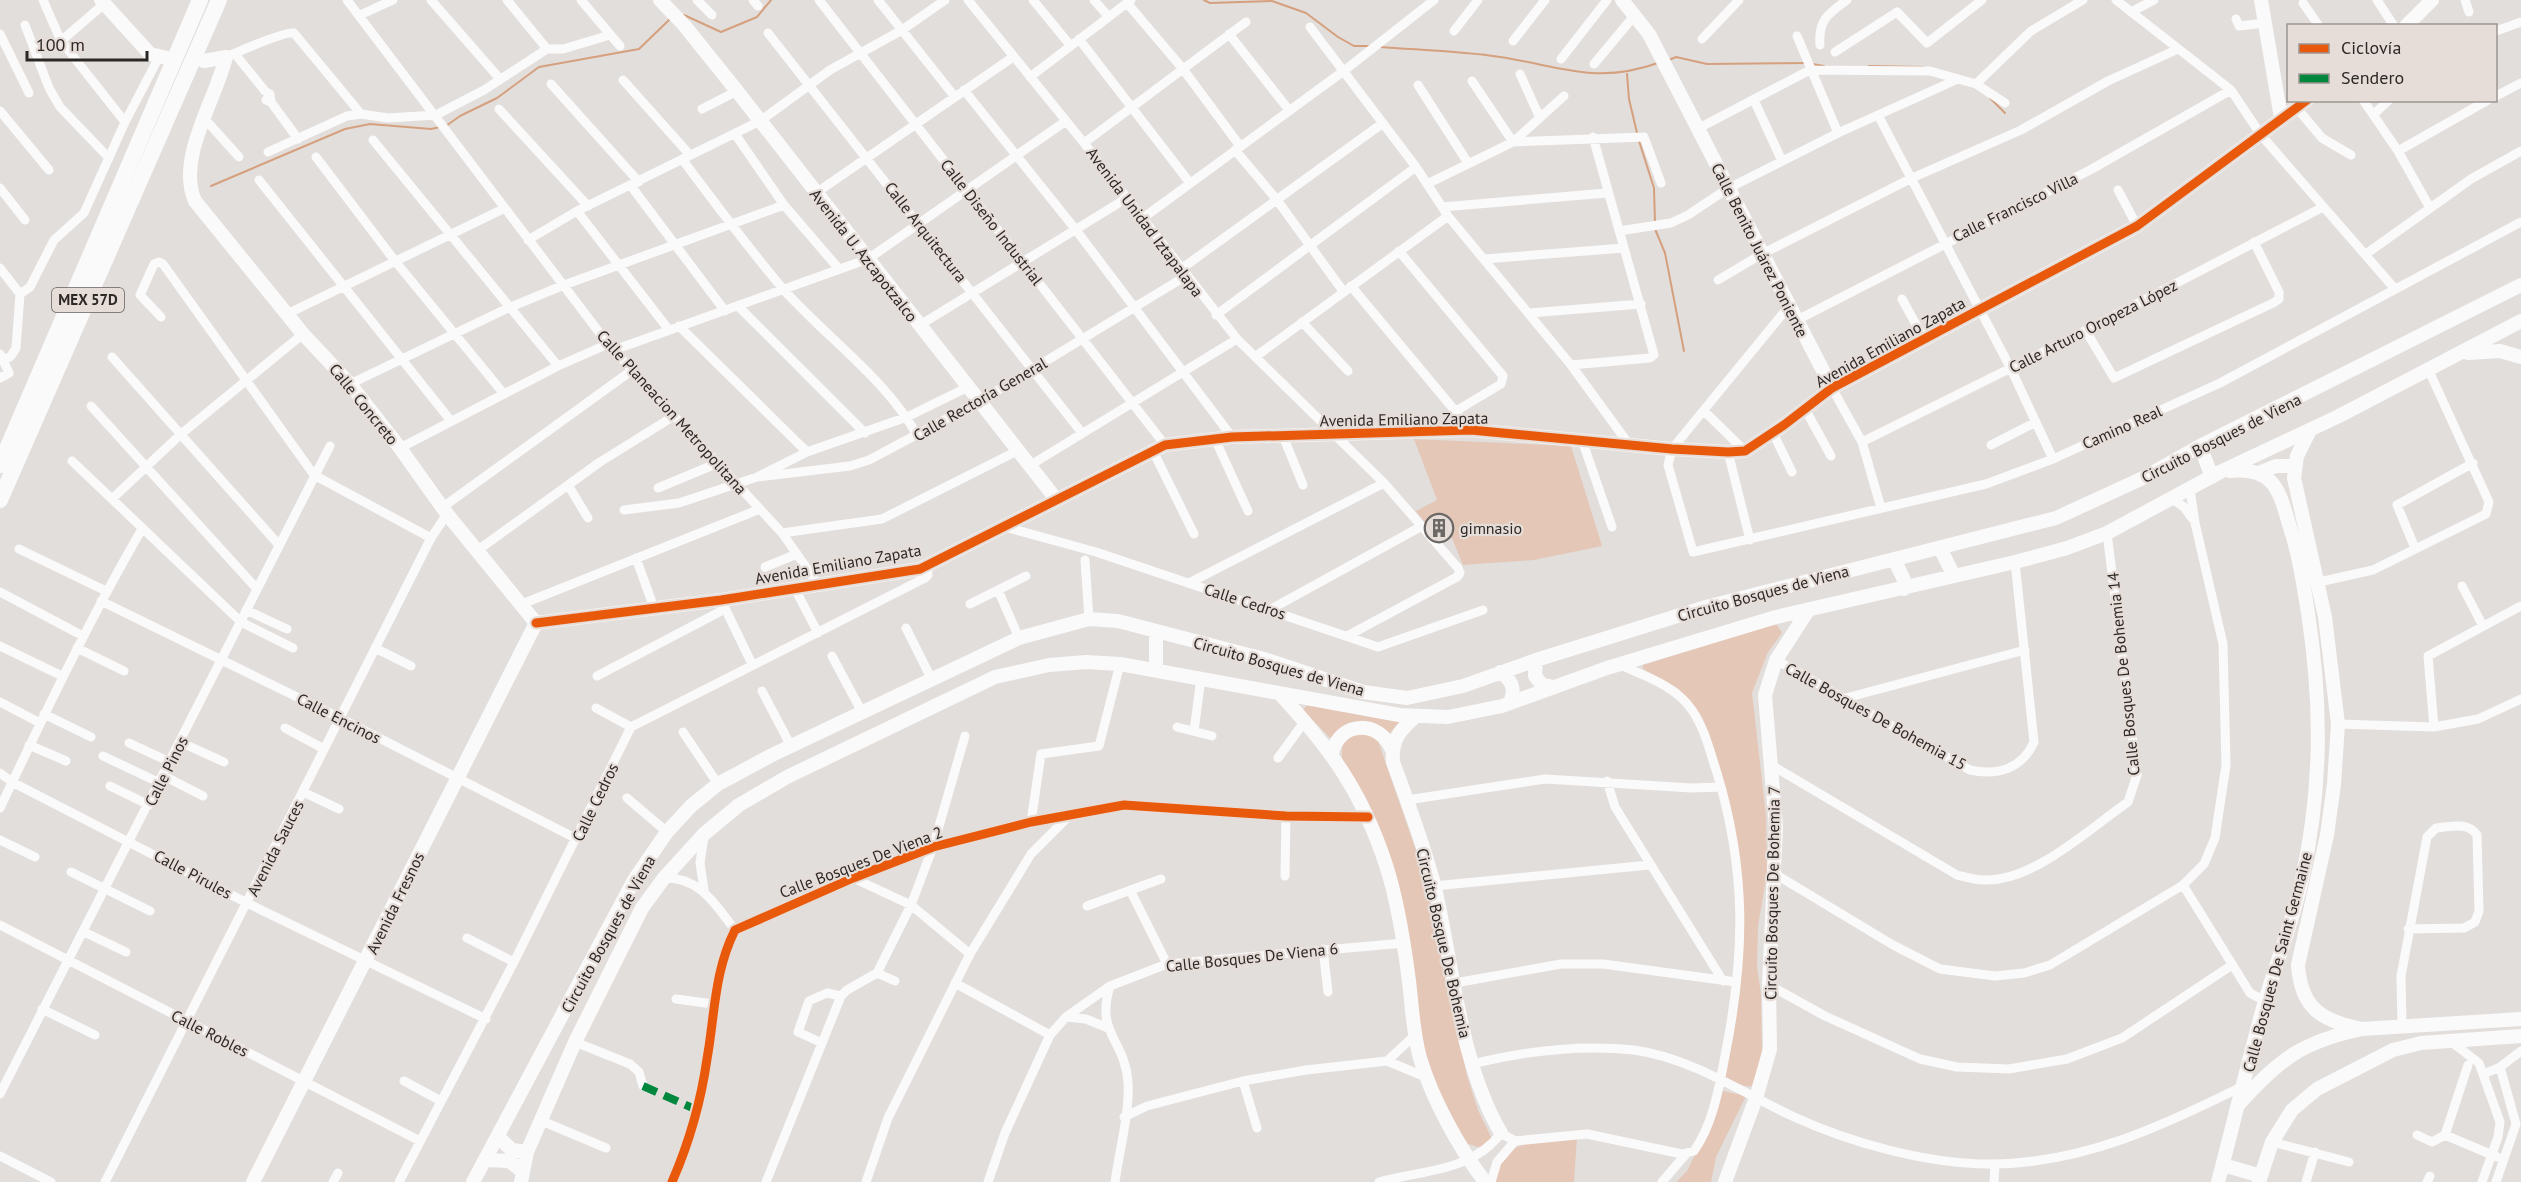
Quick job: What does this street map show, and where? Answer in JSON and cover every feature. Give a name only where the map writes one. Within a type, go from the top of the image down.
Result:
[{"type":"highway","name":"MEX 57D","points":[[0,465],[200,0]]},
{"type":"highway","name":"MEX 57D","points":[[0,500],[219,0]]},
{"type":"street","points":[[43,0],[61,41],[125,122]]},
{"type":"street","name":"Calle Planeacion Metropolitana","points":[[347,0],[445,127],[503,209],[611,347],[782,533],[818,584]]},
{"type":"street","points":[[360,15],[393,0]]},
{"type":"street","points":[[431,0],[500,80]]},
{"type":"street","points":[[507,0],[547,49]]},
{"type":"street","points":[[581,0],[620,45]]},
{"type":"street","name":"Avenida U. Azcapotzalco","points":[[660,0],[737,91],[1056,499]]},
{"type":"street","points":[[697,0],[712,15]]},
{"type":"street","name":"Calle Diseño Industrial","points":[[819,0],[1023,261],[1130,404],[1158,447],[1194,534]]},
{"type":"street","points":[[878,0],[955,97]]},
{"type":"street","points":[[528,240],[588,206],[760,121],[808,86],[860,52],[902,30],[945,0]]},
{"type":"street","points":[[970,3],[982,0]]},
{"type":"street","points":[[1033,0],[1070,45]]},
{"type":"street","points":[[1095,0],[1108,16]]},
{"type":"street","points":[[1143,218],[1345,70],[1434,0]]},
{"type":"street","points":[[1454,31],[1478,0]]},
{"type":"street","points":[[1513,41],[1545,0]]},
{"type":"street","points":[[1561,59],[1607,0]]},
{"type":"street","name":"Calle Benito Juárez Poniente","points":[[1622,0],[1655,46],[1668,75],[1699,128],[1727,189],[1862,442],[1881,508]]},
{"type":"street","points":[[1828,0],[1831,11]]},
{"type":"street","points":[[1820,45],[1820,27],[1831,11],[1847,0]]},
{"type":"street","points":[[1835,52],[1897,12],[1927,43],[1982,0]]},
{"type":"street","points":[[1976,83],[2031,31],[2083,0]]},
{"type":"street","points":[[2131,12],[2154,0]]},
{"type":"street","points":[[2261,0],[2281,118]]},
{"type":"street","points":[[2377,0],[2393,24]]},
{"type":"street","points":[[2465,0],[2469,12]]},
{"type":"street","points":[[21,294],[30,287],[54,240],[84,213],[125,122],[163,57],[150,54],[103,1],[61,41]]},
{"type":"street","points":[[1030,77],[1129,1],[1183,69],[1308,246],[1471,430]]},
{"type":"street","points":[[2120,1],[2231,90],[2261,135],[2395,289]]},
{"type":"street","points":[[2408,24],[2430,1]]},
{"type":"street","points":[[1702,39],[1734,2]]},
{"type":"street","name":"Avenida Unidad Iztapalapa","points":[[970,3],[1084,143],[1216,315],[1237,339],[1384,483],[1460,573],[1349,636]]},
{"type":"street","points":[[2303,3],[2318,24]]},
{"type":"street","points":[[1594,64],[1634,15]]},
{"type":"street","points":[[2236,19],[2239,26],[2265,23]]},
{"type":"street","points":[[1084,143],[1246,22]]},
{"type":"street","points":[[2497,32],[2521,22]]},
{"type":"street","points":[[25,25],[49,88],[60,107],[109,158]]},
{"type":"street","points":[[1310,27],[1416,166],[1448,216],[1530,313],[1628,443]]},
{"type":"street","points":[[0,33],[29,93]]},
{"type":"street","points":[[204,61],[257,46],[281,34],[294,33],[361,114]]},
{"type":"street","name":"Calle Arquitectura","points":[[768,33],[1082,433]]},
{"type":"street","points":[[1229,34],[1289,110]]},
{"type":"street","points":[[268,152],[347,116],[361,114],[388,118],[436,115],[500,80],[547,49],[563,49],[610,35]]},
{"type":"street","points":[[1797,36],[1838,134]]},
{"type":"street","points":[[1079,39],[1190,183]]},
{"type":"street","points":[[1718,280],[1762,254],[1910,179],[2021,130],[2108,81],[2178,49]]},
{"type":"street","points":[[230,55],[265,91],[267,101],[271,102],[298,139]]},
{"type":"street","points":[[230,55],[204,118],[239,157]]},
{"type":"street","points":[[816,193],[1013,57]]},
{"type":"street","points":[[1699,128],[1810,70],[1917,70],[1976,83],[2004,103]]},
{"type":"street","points":[[1520,74],[1540,118]]},
{"type":"street","points":[[623,80],[686,157],[731,224],[784,290],[907,417],[917,435]]},
{"type":"street","points":[[1619,231],[1671,223],[1688,215],[1727,189],[1782,161],[1958,80]]},
{"type":"street","points":[[1472,81],[1513,141]]},
{"type":"street","points":[[2497,95],[2521,83]]},
{"type":"street","points":[[551,84],[635,184],[725,311]]},
{"type":"street","points":[[1419,86],[1468,163]]},
{"type":"street","points":[[964,90],[1076,230],[1182,373],[1232,436]]},
{"type":"street","name":"Calle Francisco Villa","points":[[1797,320],[1945,242],[2090,170],[2231,90]]},
{"type":"street","points":[[702,110],[737,91]]},
{"type":"street","points":[[1427,184],[1513,141],[1563,96]]},
{"type":"street","points":[[1754,100],[1782,161]]},
{"type":"street","points":[[2365,102],[2398,151],[2430,208]]},
{"type":"street","points":[[2374,114],[2387,102]]},
{"type":"street","points":[[2398,151],[2484,102]]},
{"type":"street","points":[[2302,104],[2322,138],[2351,155]]},
{"type":"street","name":"Avenida Emiliano Zapata","points":[[536,623],[654,608],[723,604],[795,588],[927,566],[1158,447],[1232,436],[1471,430],[1628,443],[1672,449],[1728,452],[1745,450],[1773,433],[1832,388],[2137,226],[2302,104]]},
{"type":"street","points":[[499,109],[588,206]]},
{"type":"street","points":[[1,113],[49,170]]},
{"type":"street","points":[[1878,115],[1981,309],[2053,459]]},
{"type":"street","name":"Calle Concreto","points":[[204,118],[192,163],[192,195],[303,334],[350,384],[445,511],[536,623]]},
{"type":"street","points":[[400,448],[558,366],[725,311],[868,259],[1066,121]]},
{"type":"street","name":"Calle Rectoría General","points":[[757,477],[860,464],[980,401],[1134,308],[1276,200],[1383,123]]},
{"type":"street","points":[[735,134],[784,205],[839,269]]},
{"type":"street","points":[[1571,365],[1650,358],[1654,355],[1593,137]]},
{"type":"street","points":[[1513,141],[1644,137],[1661,183]]},
{"type":"street","points":[[373,140],[508,308],[558,366]]},
{"type":"street","points":[[2366,254],[2471,179],[2521,151]]},
{"type":"street","points":[[316,157],[395,261],[504,394]]},
{"type":"street","points":[[1216,315],[1416,166]]},
{"type":"street","points":[[259,180],[451,421]]},
{"type":"street","points":[[0,188],[25,220]]},
{"type":"street","points":[[2118,190],[2137,226]]},
{"type":"street","points":[[1442,207],[1607,193]]},
{"type":"street","points":[[920,325],[1127,198]]},
{"type":"street","points":[[350,384],[508,308],[617,265],[784,205]]},
{"type":"street","name":"Calle Arturo Oropeza López","points":[[1862,442],[2086,331],[2323,207]]},
{"type":"street","points":[[287,314],[503,209]]},
{"type":"street","points":[[577,212],[669,330]]},
{"type":"street","points":[[1255,357],[1448,216]]},
{"type":"street","name":"Camino Real","points":[[1672,449],[1668,465],[1693,552],[1986,484],[2053,459],[2220,383],[2521,222]]},
{"type":"street","points":[[2086,331],[2114,378],[2273,303],[2279,299],[2279,292],[2254,242]]},
{"type":"street","points":[[1484,259],[1624,248]]},
{"type":"street","points":[[1399,251],[1503,376],[1504,380],[1456,411]]},
{"type":"street","points":[[161,317],[140,295],[154,264],[159,262],[163,264],[314,475],[431,538]]},
{"type":"street","points":[[0,268],[21,294],[16,348],[2,357],[4,375]]},
{"type":"street","name":"Circuito Bosques de Viena","points":[[473,1182],[634,880],[666,832],[691,806],[718,783],[772,755],[1019,638],[1089,620],[1118,621],[1264,659],[1363,692],[1407,698],[1463,686],[1536,660],[1706,607],[2056,518],[2143,478],[2200,446],[2521,285]]},
{"type":"street","points":[[1902,299],[1924,339]]},
{"type":"street","points":[[1530,313],[1641,304]]},
{"type":"street","points":[[738,306],[865,433]]},
{"type":"street","points":[[1672,449],[1789,306]]},
{"type":"street","name":"Circuito Bosques de Viena","points":[[521,1176],[527,1152],[575,1042],[642,908],[664,878],[704,834],[740,806],[792,775],[995,677],[1049,665],[1086,662],[1120,664],[1416,716],[1448,717],[1510,703],[1620,665],[1809,609],[2015,562],[2067,548],[2107,533],[2217,474],[2429,371],[2521,321]]},
{"type":"street","points":[[1302,322],[1348,371]]},
{"type":"street","points":[[679,326],[807,453]]},
{"type":"street","points":[[112,499],[181,434],[303,334]]},
{"type":"street","points":[[1029,466],[1237,339]]},
{"type":"street","points":[[2460,354],[2519,352]]},
{"type":"street","points":[[112,357],[279,544]]},
{"type":"street","points":[[445,511],[631,371]]},
{"type":"street","points":[[2319,582],[2363,574],[2486,514],[2489,509],[2489,502],[2473,463],[2429,371]]},
{"type":"street","points":[[624,510],[680,503],[738,484],[807,453],[907,417],[968,387]]},
{"type":"street","points":[[91,406],[257,589]]},
{"type":"street","points":[[1804,409],[1831,456]]},
{"type":"street","points":[[1704,411],[1745,450]]},
{"type":"street","points":[[478,550],[600,462],[674,416]]},
{"type":"street","points":[[1991,445],[2036,422]]},
{"type":"street","name":"Calle Bosques De Saint Germaine","points":[[2310,430],[2301,443],[2294,466],[2300,506],[2319,582],[2338,724],[2334,784],[2327,835],[2298,965],[2300,984],[2308,1002],[2321,1016],[2334,1023],[2362,1029]]},
{"type":"street","points":[[1773,433],[1792,472]]},
{"type":"street","points":[[1283,436],[1303,485]]},
{"type":"street","points":[[1215,439],[1248,511]]},
{"type":"street","points":[[1582,440],[1612,527]]},
{"type":"street","name":"Calle Pinos","points":[[0,1094],[42,1009],[106,891],[330,446]]},
{"type":"street","points":[[2200,446],[2217,474],[2243,470],[2261,472],[2276,466],[2294,466]]},
{"type":"street","points":[[782,533],[882,519],[1017,451]]},
{"type":"street","points":[[1728,452],[1750,540]]},
{"type":"street","points":[[72,461],[241,622],[293,648]]},
{"type":"street","points":[[658,488],[718,463]]},
{"type":"street","points":[[2415,548],[2397,505],[2473,463]]},
{"type":"street","name":"Calle Bosques De Saint Germaine","points":[[2218,1182],[2265,1002],[2304,871],[2315,797],[2320,724],[2312,640],[2296,547],[2279,494],[2270,479],[2261,472]]},
{"type":"street","points":[[1189,583],[1384,483]]},
{"type":"street","points":[[568,485],[588,518]]},
{"type":"street","points":[[1775,874],[1893,945],[1940,969],[1995,976],[2024,973],[2050,965],[2182,885],[2204,864],[2215,838],[2226,765],[2223,644],[2194,523],[2190,489]]},
{"type":"street","points":[[2172,498],[2184,507],[2194,523]]},
{"type":"street","points":[[522,604],[760,509]]},
{"type":"street","name":"Avenida Sauces","points":[[105,1182],[445,511]]},
{"type":"street","points":[[1271,609],[1422,526]]},
{"type":"street","name":"Calle Cedros","points":[[1005,527],[1096,552],[1271,609],[1378,647],[1483,610]]},
{"type":"street","points":[[0,808],[62,676],[101,600],[142,529]]},
{"type":"street","name":"Calle Bosques De Bohemia 14","points":[[1773,766],[1957,875],[1983,880],[2006,878],[2032,869],[2128,802],[2135,788],[2137,776],[2107,533]]},
{"type":"street","points":[[1940,548],[1954,576]]},
{"type":"street","points":[[19,549],[106,591]]},
{"type":"street","points":[[765,567],[796,554]]},
{"type":"street","points":[[636,558],[654,608]]},
{"type":"street","points":[[1894,559],[1904,580],[1904,589]]},
{"type":"street","points":[[1085,560],[1089,620]]},
{"type":"street","name":"Calle Bosques De Bohemia 15","points":[[1776,660],[1970,770],[1987,774],[2003,771],[2028,754],[2034,742],[2015,562]]},
{"type":"street","points":[[596,708],[631,727],[925,578],[928,575],[927,566]]},
{"type":"street","points":[[970,604],[1026,576]]},
{"type":"street","points":[[2462,586],[2483,626]]},
{"type":"street","points":[[795,588],[818,633]]},
{"type":"street","points":[[998,590],[1019,638]]},
{"type":"street","points":[[0,592],[83,636]]},
{"type":"street","name":"Calle Encinos","points":[[101,600],[577,839]]},
{"type":"street","points":[[597,676],[723,604],[752,664]]},
{"type":"street","points":[[2434,727],[2428,656],[2521,606]]},
{"type":"street","name":"Circuito Bosques De Bohemia 7","points":[[1725,1182],[1756,1098],[1770,1048],[1769,985],[1775,874],[1773,766],[1765,695],[1776,660],[1809,609]]},
{"type":"street","points":[[246,610],[287,629]]},
{"type":"street","name":"Avenida Fresnos","points":[[254,1182],[536,623]]},
{"type":"street","points":[[906,628],[932,680]]},
{"type":"street","points":[[1156,631],[1156,670]]},
{"type":"street","points":[[0,646],[62,676]]},
{"type":"street","points":[[77,648],[124,671]]},
{"type":"street","points":[[375,648],[411,666]]},
{"type":"street","points":[[1846,698],[2025,650]]},
{"type":"street","points":[[832,656],[862,712]]},
{"type":"street","points":[[1536,660],[1535,676],[1542,685],[1553,687]]},
{"type":"street","points":[[1031,822],[1041,754],[1099,746],[1120,664]]},
{"type":"street","name":"Circuito Bosques De Bohemia 7","points":[[1620,665],[1670,689],[1687,704],[1705,734],[1733,831],[1739,872],[1740,944],[1732,1024],[1721,1080],[1702,1136],[1694,1150],[1686,1154],[1662,1182]]},
{"type":"street","points":[[1500,672],[1511,682],[1513,696],[1510,703]]},
{"type":"street","points":[[1194,731],[1201,678]]},
{"type":"street","points":[[762,691],[789,747],[792,775]]},
{"type":"street","points":[[1279,693],[1332,753],[1368,817],[1386,867],[1404,943],[1415,1035],[1428,1078],[1467,1158],[1485,1182]]},
{"type":"street","points":[[2338,724],[2434,727],[2478,719],[2521,699]]},
{"type":"street","points":[[0,702],[91,737]]},
{"type":"street","points":[[1392,750],[1395,737],[1416,716]]},
{"type":"street","points":[[1278,758],[1305,721]]},
{"type":"street","name":"Calle Cedros","points":[[399,1182],[486,1019],[631,727]]},
{"type":"street","points":[[1177,727],[1212,736]]},
{"type":"street","points":[[1332,753],[1339,738],[1346,731],[1365,727],[1382,734],[1392,750]]},
{"type":"street","points":[[285,728],[324,749]]},
{"type":"street","points":[[682,732],[718,783]]},
{"type":"street","points":[[766,1182],[841,996],[847,990],[877,973],[911,905],[933,847],[965,736]]},
{"type":"street","points":[[180,742],[224,762]]},
{"type":"street","points":[[129,743],[171,762]]},
{"type":"street","points":[[29,745],[66,761]]},
{"type":"street","name":"Circuito Bosque De Bohemia","points":[[1392,750],[1393,762],[1434,886],[1472,1064],[1487,1109],[1501,1133]]},
{"type":"street","points":[[772,755],[784,764],[792,775]]},
{"type":"street","points":[[103,756],[203,796]]},
{"type":"street","name":"Calle Pirules","points":[[0,773],[12,782],[131,841],[247,903],[486,1019]]},
{"type":"street","points":[[1407,800],[1545,779],[1692,788],[1721,787]]},
{"type":"street","points":[[1607,781],[1615,807],[1723,981]]},
{"type":"street","points":[[110,786],[149,805]]},
{"type":"street","points":[[303,792],[339,808]]},
{"type":"street","points":[[627,798],[666,832]]},
{"type":"street","name":"Calle Bosques De Viena 2","points":[[735,930],[853,878],[933,847],[1031,822],[1124,805],[1286,816],[1368,817]]},
{"type":"street","points":[[866,1182],[888,1118],[970,954],[1032,854],[1070,815]]},
{"type":"street","points":[[1285,876],[1286,816]]},
{"type":"street","points":[[2402,1026],[2401,976],[2408,929],[2427,837],[2436,828],[2466,826],[2473,830],[2476,835],[2479,911],[2475,922],[2464,928],[2408,929]]},
{"type":"street","points":[[704,834],[700,862],[704,890]]},
{"type":"street","points":[[0,840],[35,857]]},
{"type":"street","points":[[1434,886],[1649,865]]},
{"type":"street","points":[[71,872],[150,911]]},
{"type":"street","points":[[664,878],[683,879],[704,890],[735,930],[719,967],[708,1058],[697,1110],[672,1182]]},
{"type":"street","points":[[853,878],[911,905],[970,954]]},
{"type":"street","points":[[1087,906],[1161,879]]},
{"type":"street","points":[[2182,885],[2250,993],[2265,1002]]},
{"type":"street","points":[[1130,890],[1167,964]]},
{"type":"street","name":"Calle Robles","points":[[0,925],[420,1142]]},
{"type":"street","points":[[84,932],[126,952]]},
{"type":"street","points":[[467,938],[514,962]]},
{"type":"street","name":"Calle Bosques De Viena 6","points":[[988,1182],[1005,1133],[1050,1035],[1066,1017],[1110,986],[1167,964],[1404,943]]},
{"type":"street","points":[[1323,949],[1328,992]]},
{"type":"street","points":[[1455,983],[1561,964],[1603,964],[1736,982]]},
{"type":"street","points":[[1769,985],[1845,1025],[1920,1059],[1957,1067],[2009,1069],[2067,1059],[2122,1038],[2232,965]]},
{"type":"street","points":[[877,973],[895,981]]},
{"type":"street","points":[[955,983],[1050,1035]]},
{"type":"street","points":[[1110,986],[1105,1006],[1108,1028],[1124,1062],[1128,1081],[1128,1100],[1114,1182]]},
{"type":"street","points":[[822,1043],[798,1032],[809,1001],[827,993],[841,996]]},
{"type":"street","points":[[676,999],[713,1004]]},
{"type":"street","points":[[42,1009],[95,1035]]},
{"type":"street","points":[[1066,1017],[1086,1018],[1108,1028]]},
{"type":"street","points":[[2238,1105],[2270,1070],[2289,1055],[2312,1042],[2362,1029],[2521,1019]]},
{"type":"street","points":[[1387,1061],[1415,1035]]},
{"type":"street","points":[[2223,1165],[2260,1179],[2272,1142],[2292,1110],[2317,1089],[2393,1050],[2421,1043],[2521,1036]]},
{"type":"street","points":[[2449,1040],[2478,1061],[2500,1122],[2492,1155],[2482,1182]]},
{"type":"street","points":[[575,1042],[630,1064],[639,1072],[643,1086]]},
{"type":"street","points":[[1472,1064],[1530,1052],[1585,1047],[1635,1050],[1678,1062],[1721,1080],[1815,1126],[1885,1149],[1962,1162],[1995,1164],[2094,1149],[2157,1128],[2243,1086]]},
{"type":"street","points":[[2484,1074],[2500,1067],[2521,1051]]},
{"type":"street","points":[[1124,1117],[1147,1106],[1243,1081],[1306,1070],[1387,1061],[1428,1078]]},
{"type":"street","points":[[2417,1135],[2432,1142],[2445,1135],[2468,1065]]},
{"type":"street","points":[[2496,1182],[2516,1124],[2500,1067]]},
{"type":"street","points":[[404,1081],[441,1101]]},
{"type":"street","points":[[1243,1081],[1257,1128]]},
{"type":"street","points":[[1128,1100],[1147,1106]]},
{"type":"street","points":[[542,1121],[606,1148]]},
{"type":"street","points":[[1384,1181],[1445,1170],[1486,1150],[1501,1133],[1515,1141],[1587,1134],[1686,1154]]},
{"type":"street","points":[[2445,1135],[2504,1160]]},
{"type":"street","points":[[498,1137],[512,1150],[527,1152]]},
{"type":"street","points":[[1491,1182],[1497,1162],[1515,1141]]},
{"type":"street","points":[[2272,1142],[2349,1162]]},
{"type":"street","points":[[2306,1182],[2314,1152]]},
{"type":"street","points":[[0,1156],[51,1182]]},
{"type":"street","points":[[485,1160],[509,1161],[521,1176]]},
{"type":"street","points":[[1994,1182],[1995,1164]]},
{"type":"shaded area","points":[[1414,439],[1571,446],[1602,546],[1534,560],[1463,565],[1442,514],[1425,523],[1416,511],[1437,500]]},
{"type":"shaded area","points":[[1777,625],[1782,633],[1768,652],[1752,693],[1766,815],[1767,873],[1758,926],[1757,966],[1761,995],[1762,1057],[1752,1086],[1744,1086],[1723,1074],[1738,972],[1732,825],[1690,702],[1679,689],[1643,669],[1643,665]]},
{"type":"shaded area","points":[[1307,705],[1400,721],[1386,737],[1364,723],[1351,722],[1338,731],[1332,740],[1303,710]]},
{"type":"shaded area","points":[[1356,731],[1370,734],[1378,741],[1420,862],[1448,975],[1467,1076],[1478,1110],[1492,1139],[1488,1146],[1478,1147],[1466,1143],[1420,1054],[1394,878],[1343,764],[1343,745]]},
{"type":"shaded area","points":[[1723,1091],[1746,1096],[1716,1157],[1711,1182],[1676,1182],[1687,1171],[1719,1093]]},
{"type":"shaded area","points":[[1577,1137],[1574,1182],[1493,1182],[1504,1152],[1529,1143]]},
{"type":"waterway","points":[[684,15],[721,32],[757,17],[771,0]]},
{"type":"waterway","points":[[1204,0],[1210,3],[1272,1],[1306,13],[1354,46],[1368,46]]},
{"type":"waterway","points":[[446,126],[460,116],[497,98],[539,67],[639,49],[670,19]]},
{"type":"waterway","points":[[1380,47],[1485,55],[1578,72],[1616,73],[1658,63]]},
{"type":"waterway","points":[[1669,60],[1676,57],[1707,64],[1807,63]]},
{"type":"waterway","points":[[1812,64],[1824,66]]},
{"type":"waterway","points":[[1869,66],[1923,67]]},
{"type":"waterway","points":[[1627,74],[1629,99],[1637,133]]},
{"type":"waterway","points":[[1990,98],[2005,113]]},
{"type":"waterway","points":[[211,186],[345,129],[370,124],[431,129],[440,127]]},
{"type":"waterway","points":[[1639,141],[1654,188],[1655,223]]},
{"type":"waterway","points":[[1655,229],[1665,253],[1684,351]]},
{"type":"marked path","points":[[643,1086],[697,1110]]},
{"type":"cycle path","points":[[536,623],[721,600],[920,569],[1165,445],[1232,437],[1471,430],[1672,449],[1745,451],[1784,425],[1832,388],[2137,226],[2304,102]]},
{"type":"cycle path","points":[[672,1182],[694,1122],[710,1042],[719,977],[735,930],[853,878],[933,847],[1031,822],[1124,805],[1286,816],[1368,817]]},
{"type":"place","name":"gimnasio","points":[[1439,528]]}]
